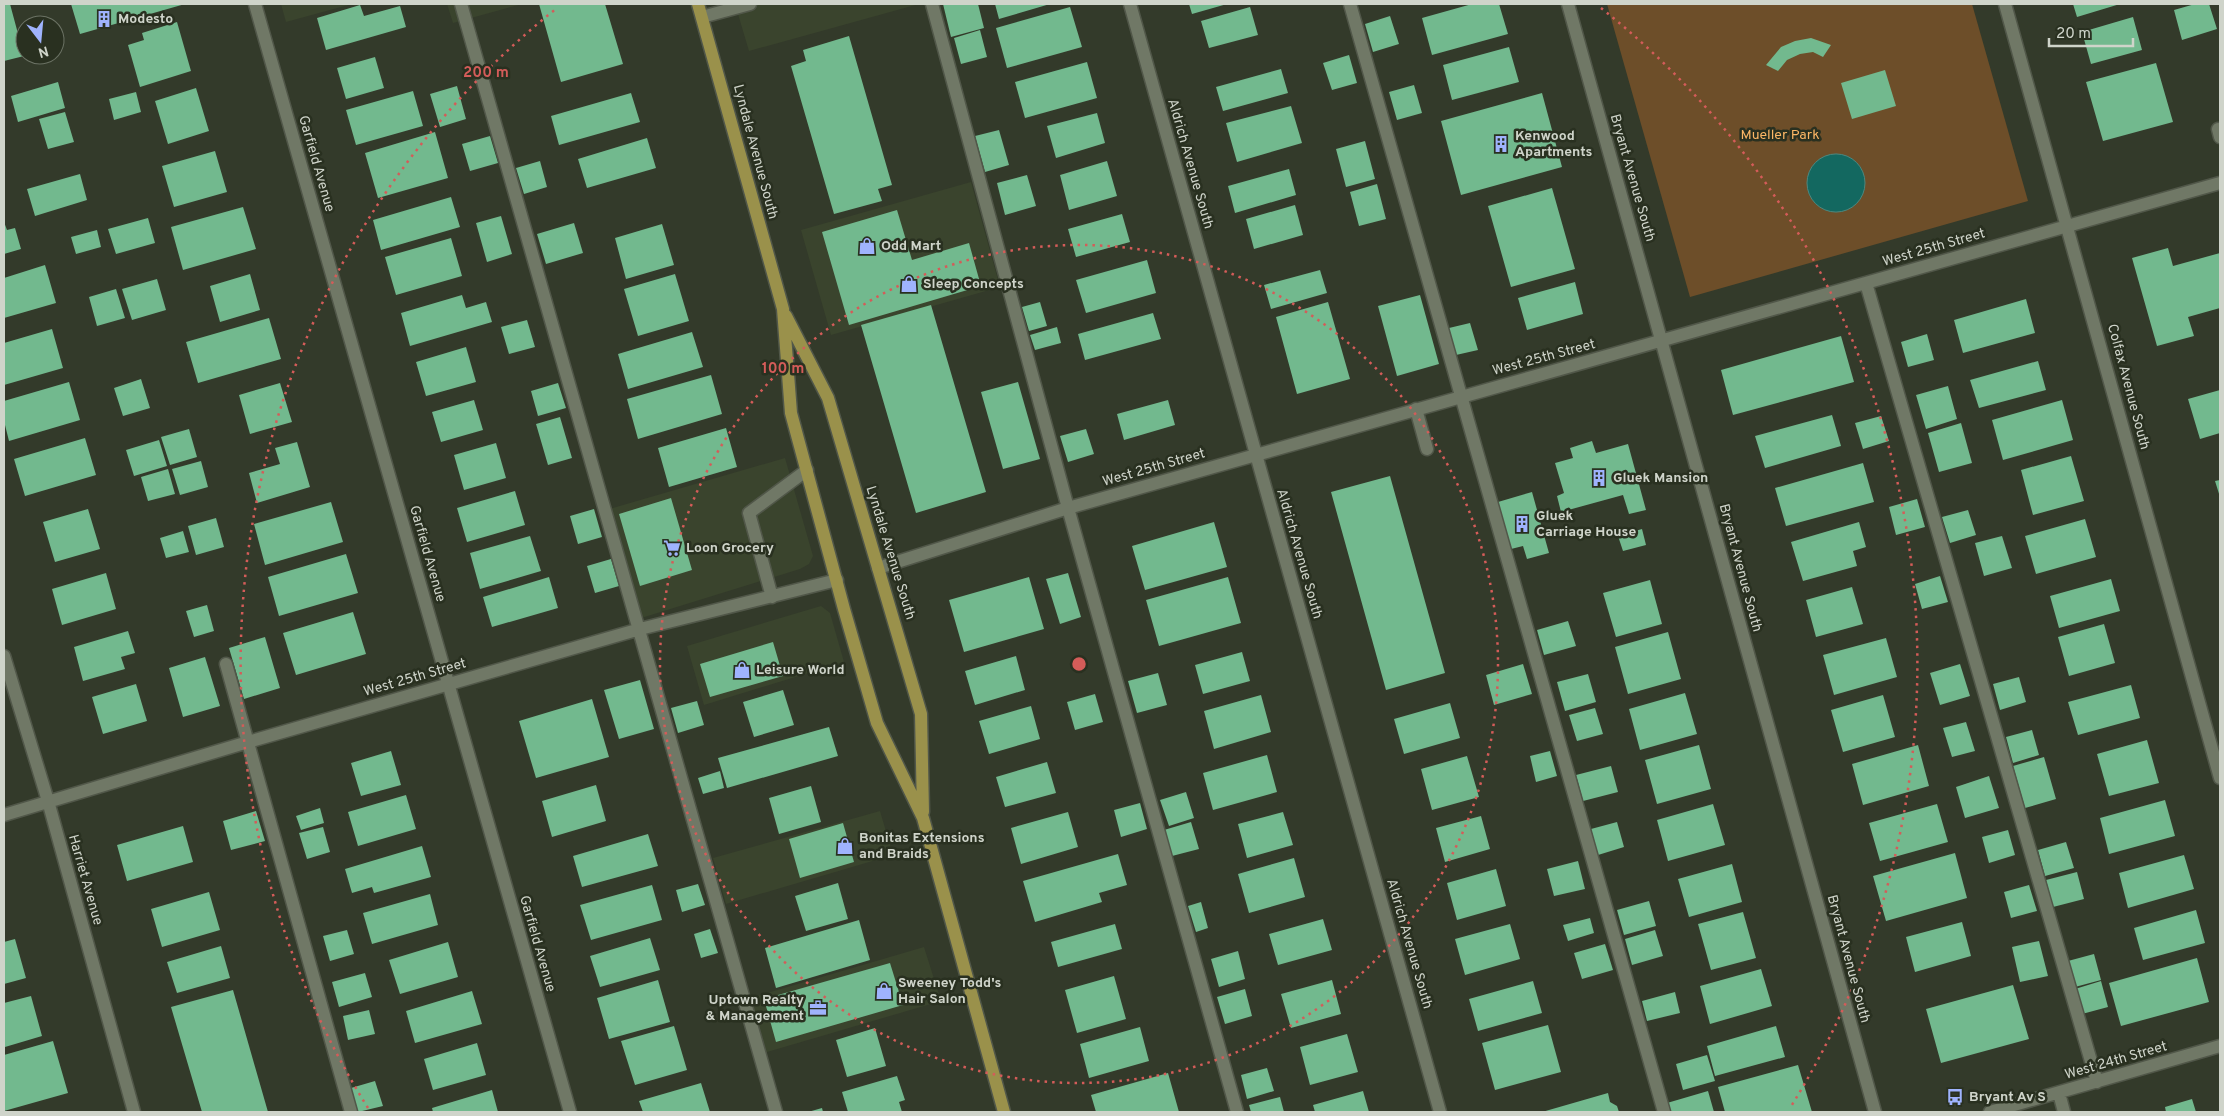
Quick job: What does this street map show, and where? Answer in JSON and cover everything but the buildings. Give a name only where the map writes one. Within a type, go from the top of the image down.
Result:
[{"type":"main road","name":"Lyndale Avenue South","points":[[698,4],[783,309],[791,413],[837,580],[877,723],[923,818],[1004,1112]]},
{"type":"main road","name":"Lyndale Avenue South","points":[[783,309],[828,398],[921,714],[923,818]]},
{"type":"street","name":"Garfield Avenue","points":[[255,4],[570,1112]]},
{"type":"street","points":[[460,4],[640,629],[776,1112]]},
{"type":"street","points":[[702,18],[750,4]]},
{"type":"street","points":[[932,4],[1068,508],[1237,1112]]},
{"type":"street","name":"Aldrich Avenue South","points":[[1130,4],[1440,1112]]},
{"type":"street","points":[[1350,4],[1664,1112]]},
{"type":"street","name":"Bryant Avenue South","points":[[1568,4],[1875,1112]]},
{"type":"street","name":"Colfax Avenue South","points":[[2005,4],[2068,225],[2220,778]]},
{"type":"street","name":"West 25th Street","points":[[878,568],[1068,508],[1256,454],[1460,396],[1662,342],[2220,183]]},
{"type":"street","points":[[1866,283],[2097,1082]]},
{"type":"street","points":[[1416,409],[1427,449]]},
{"type":"street","points":[[772,597],[749,513],[807,470]]},
{"type":"street","name":"West 25th Street","points":[[4,814],[640,629],[837,580]]},
{"type":"street","name":"Harriet Avenue","points":[[4,656],[48,801],[134,1112]]},
{"type":"street","points":[[226,664],[351,1112]]},
{"type":"street","name":"West 24th Street","points":[[1990,1112],[2220,1046]]},
{"type":"street","points":[[2059,1092],[2064,1112]]},
{"type":"shaded area","points":[[281,4],[352,4],[286,22]]},
{"type":"shaded area","points":[[447,4],[522,4],[453,23]]},
{"type":"shaded area","points":[[735,4],[919,4],[749,51]]},
{"type":"shaded area","points":[[971,182],[1000,287],[831,335],[801,230]]},
{"type":"shaded area","points":[[785,458],[813,556],[809,564],[800,569],[638,619],[606,510]]},
{"type":"shaded area","points":[[821,606],[830,613],[844,662],[704,705],[687,646]]},
{"type":"shaded area","points":[[880,811],[893,855],[726,904],[713,858]]},
{"type":"shaded area","points":[[924,947],[941,1001],[757,1055],[740,1001]]},
{"type":"green space","name":"Mueller Park","points":[[1607,4],[1972,4],[2028,201],[1690,297]]},
{"type":"water","points":[[1836,154],[1852,159],[1860,167],[1865,183],[1860,199],[1852,207],[1836,212],[1820,207],[1812,199],[1807,183],[1812,167],[1820,159]]},
{"type":"place","name":"Modesto","points":[[104,19]]},
{"type":"place","name":"Kenwood Apartments","points":[[1501,144]]},
{"type":"place","name":"Odd Mart","points":[[867,246]]},
{"type":"place","name":"Sleep Concepts","points":[[909,284]]},
{"type":"place","name":"Gluek Mansion","points":[[1599,478]]},
{"type":"place","name":"Gluek Carriage House","points":[[1522,524]]},
{"type":"place","name":"Loon Grocery","points":[[672,548]]},
{"type":"place","name":"Leisure World","points":[[742,670]]},
{"type":"place","name":"Bonitas Extensions and Braids","points":[[845,846]]},
{"type":"place","name":"Sweeney Todd's Hair Salon","points":[[884,991]]},
{"type":"place","name":"Uptown Realty & Management","points":[[818,1008]]},
{"type":"place","name":"Bryant Av S","points":[[1955,1097]]}]
